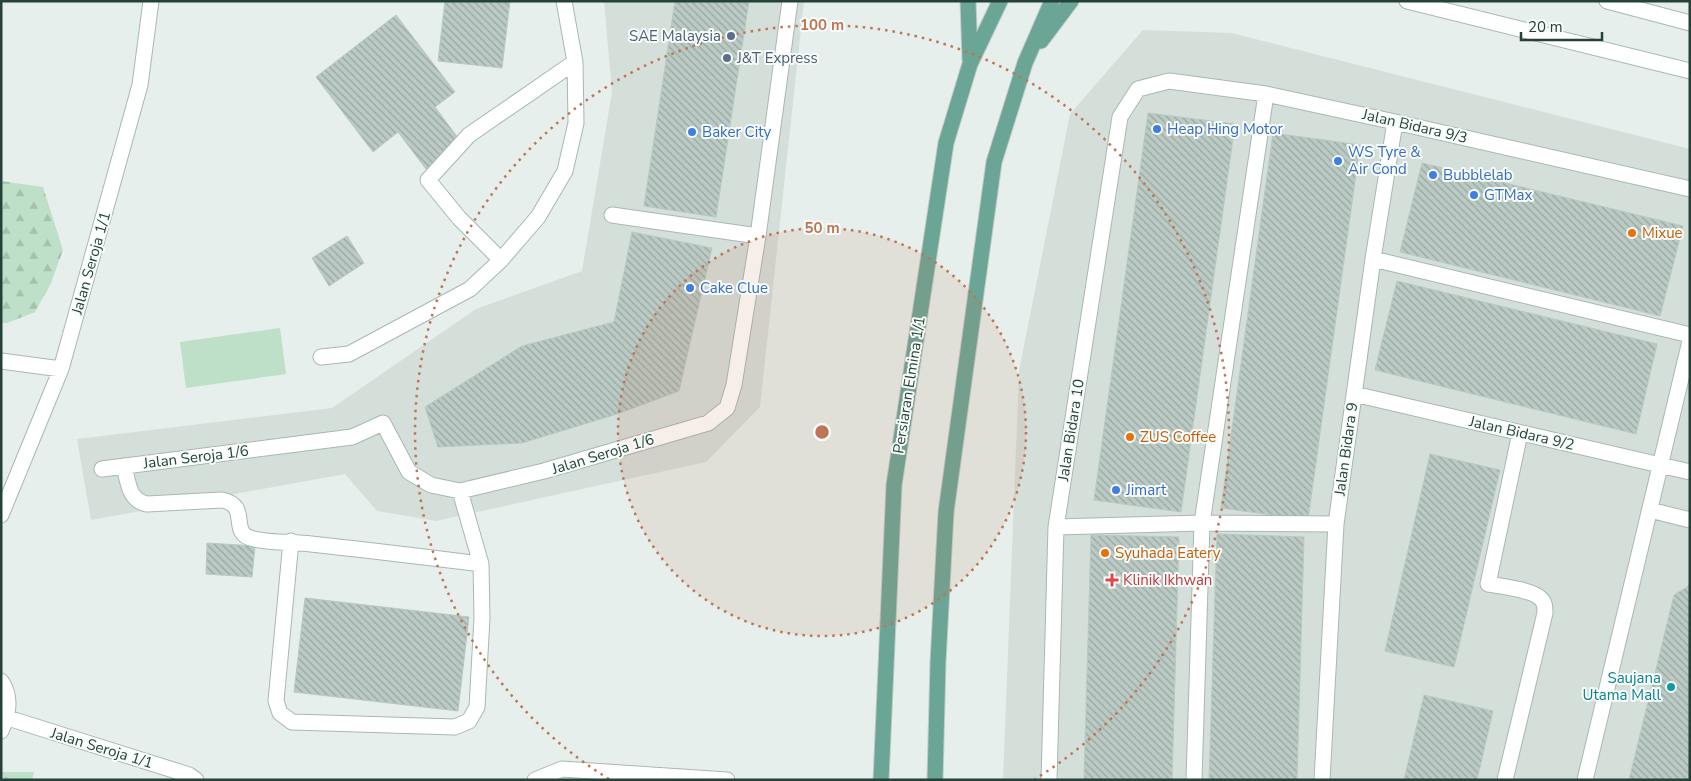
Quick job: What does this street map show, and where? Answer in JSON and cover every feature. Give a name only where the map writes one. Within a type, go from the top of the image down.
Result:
[{"type":"main road","points":[[968,1],[970,64]]},
{"type":"main road","name":"Persiaran Elmina 1/1","points":[[881,780],[894,485],[946,144],[970,64],[1000,1]]},
{"type":"main road","points":[[936,780],[938,662],[946,512],[994,162],[1025,63],[1052,1]]},
{"type":"main road","points":[[1025,63],[1071,1]]},
{"type":"street","name":"Jalan Seroja 1/1","points":[[1,516],[61,369],[140,85],[151,1]]},
{"type":"street","points":[[321,357],[350,354],[470,289],[500,260],[538,217],[565,171],[576,123],[575,62],[564,1]]},
{"type":"street","name":"Jalan Seroja 1/6","points":[[102,469],[352,437],[383,423],[409,472],[431,485],[460,491],[544,472],[708,423],[726,408],[734,386],[758,236],[790,1]]},
{"type":"street","points":[[1408,1],[1442,5],[1690,71]]},
{"type":"street","points":[[1607,1],[1690,23]]},
{"type":"street","points":[[500,260],[459,218],[428,180],[469,135],[575,62]]},
{"type":"street","name":"Jalan Bidara 9/3","points":[[1138,89],[1169,81],[1266,94],[1690,189]]},
{"type":"street","name":"Jalan Bidara 10","points":[[1049,780],[1056,527],[1120,117],[1138,89]]},
{"type":"street","points":[[1194,780],[1202,523],[1266,94]]},
{"type":"street","name":"Jalan Bidara 9","points":[[1322,780],[1336,524],[1373,259],[1396,122]]},
{"type":"street","points":[[612,215],[758,236]]},
{"type":"street","points":[[1373,259],[1690,335]]},
{"type":"street","points":[[1585,780],[1690,341]]},
{"type":"street","points":[[1,362],[61,369]]},
{"type":"street","name":"Jalan Bidara 9/2","points":[[1354,394],[1690,472]]},
{"type":"street","points":[[1505,780],[1545,613],[1545,604],[1540,597],[1488,584],[1520,433]]},
{"type":"street","points":[[124,466],[134,499],[140,503],[222,500],[231,502],[237,508],[240,531],[246,537],[254,540],[291,541],[481,564]]},
{"type":"street","points":[[291,541],[276,702],[280,713],[292,722],[454,727],[470,721],[477,707],[482,618],[481,564],[460,491]]},
{"type":"street","points":[[1650,510],[1690,520]]},
{"type":"street","points":[[1056,527],[1202,523],[1336,524]]},
{"type":"street","points":[[1,681],[5,687],[9,703],[4,725]]},
{"type":"street","name":"Jalan Seroja 1/1","points":[[4,725],[189,775],[196,780]]},
{"type":"street","points":[[535,780],[562,769],[643,777],[727,780]]},
{"type":"shaded area","points":[[604,1],[804,1],[760,407],[706,462],[436,521],[377,511],[345,474],[91,520],[77,439],[332,408],[476,309],[582,271],[612,92]]},
{"type":"shaded area","points":[[1143,30],[1231,33],[1690,149],[1690,780],[1003,780],[1019,371],[1070,114]]},
{"type":"green space","points":[[1,181],[43,187],[63,250],[51,283],[35,312],[7,323],[1,323]]},
{"type":"green space","points":[[280,328],[286,374],[186,388],[180,342]]},
{"type":"green space","points":[[1,772],[34,772],[32,780],[1,780]]},
{"type":"building","points":[[445,1],[510,1],[502,68],[438,61]]},
{"type":"building","points":[[675,1],[749,1],[716,217],[644,206]]},
{"type":"building","points":[[396,15],[455,92],[435,107],[461,142],[426,169],[398,132],[373,152],[316,77]]},
{"type":"building","points":[[1148,113],[1235,124],[1181,512],[1094,500]]},
{"type":"building","points":[[1273,133],[1360,145],[1308,520],[1221,508]]},
{"type":"building","points":[[1422,163],[1683,226],[1660,316],[1400,252]]},
{"type":"building","points":[[632,232],[712,248],[679,391],[617,414],[522,443],[438,447],[425,407],[522,346],[614,322]]},
{"type":"building","points":[[347,236],[364,263],[329,286],[312,258]]},
{"type":"building","points":[[1397,281],[1657,344],[1636,434],[1375,370]]},
{"type":"building","points":[[1430,454],[1500,470],[1454,667],[1385,651]]},
{"type":"building","points":[[1217,534],[1304,537],[1297,780],[1209,780]]},
{"type":"building","points":[[1091,535],[1179,537],[1172,780],[1084,780]]},
{"type":"building","points":[[207,543],[255,546],[252,577],[206,574]]},
{"type":"building","name":"Saujana Utama Mall","points":[[1690,585],[1690,780],[1629,780],[1674,595]]},
{"type":"building","points":[[305,598],[469,617],[458,711],[294,692]]},
{"type":"building","points":[[1424,695],[1493,711],[1477,780],[1404,780]]},
{"type":"place","name":"SAE Malaysia","points":[[731,36]]},
{"type":"place","name":"J&T Express","points":[[727,58]]},
{"type":"place","name":"Heap Hing Motor","points":[[1157,129]]},
{"type":"place","name":"Baker City","points":[[692,132]]},
{"type":"place","name":"WS Tyre & Air Cond","points":[[1338,161]]},
{"type":"place","name":"Bubblelab","points":[[1433,175]]},
{"type":"place","name":"GTMax","points":[[1474,195]]},
{"type":"place","name":"Mixue","points":[[1632,233]]},
{"type":"place","name":"Cake Clue","points":[[690,288]]},
{"type":"place","name":"ZUS Coffee","points":[[1130,437]]},
{"type":"place","name":"Jimart","points":[[1116,490]]},
{"type":"place","name":"Syuhada Eatery","points":[[1105,553]]},
{"type":"place","name":"Klinik Ikhwan","points":[[1112,580]]},
{"type":"place","name":"Saujana Utama Mall","points":[[1671,687]]}]
